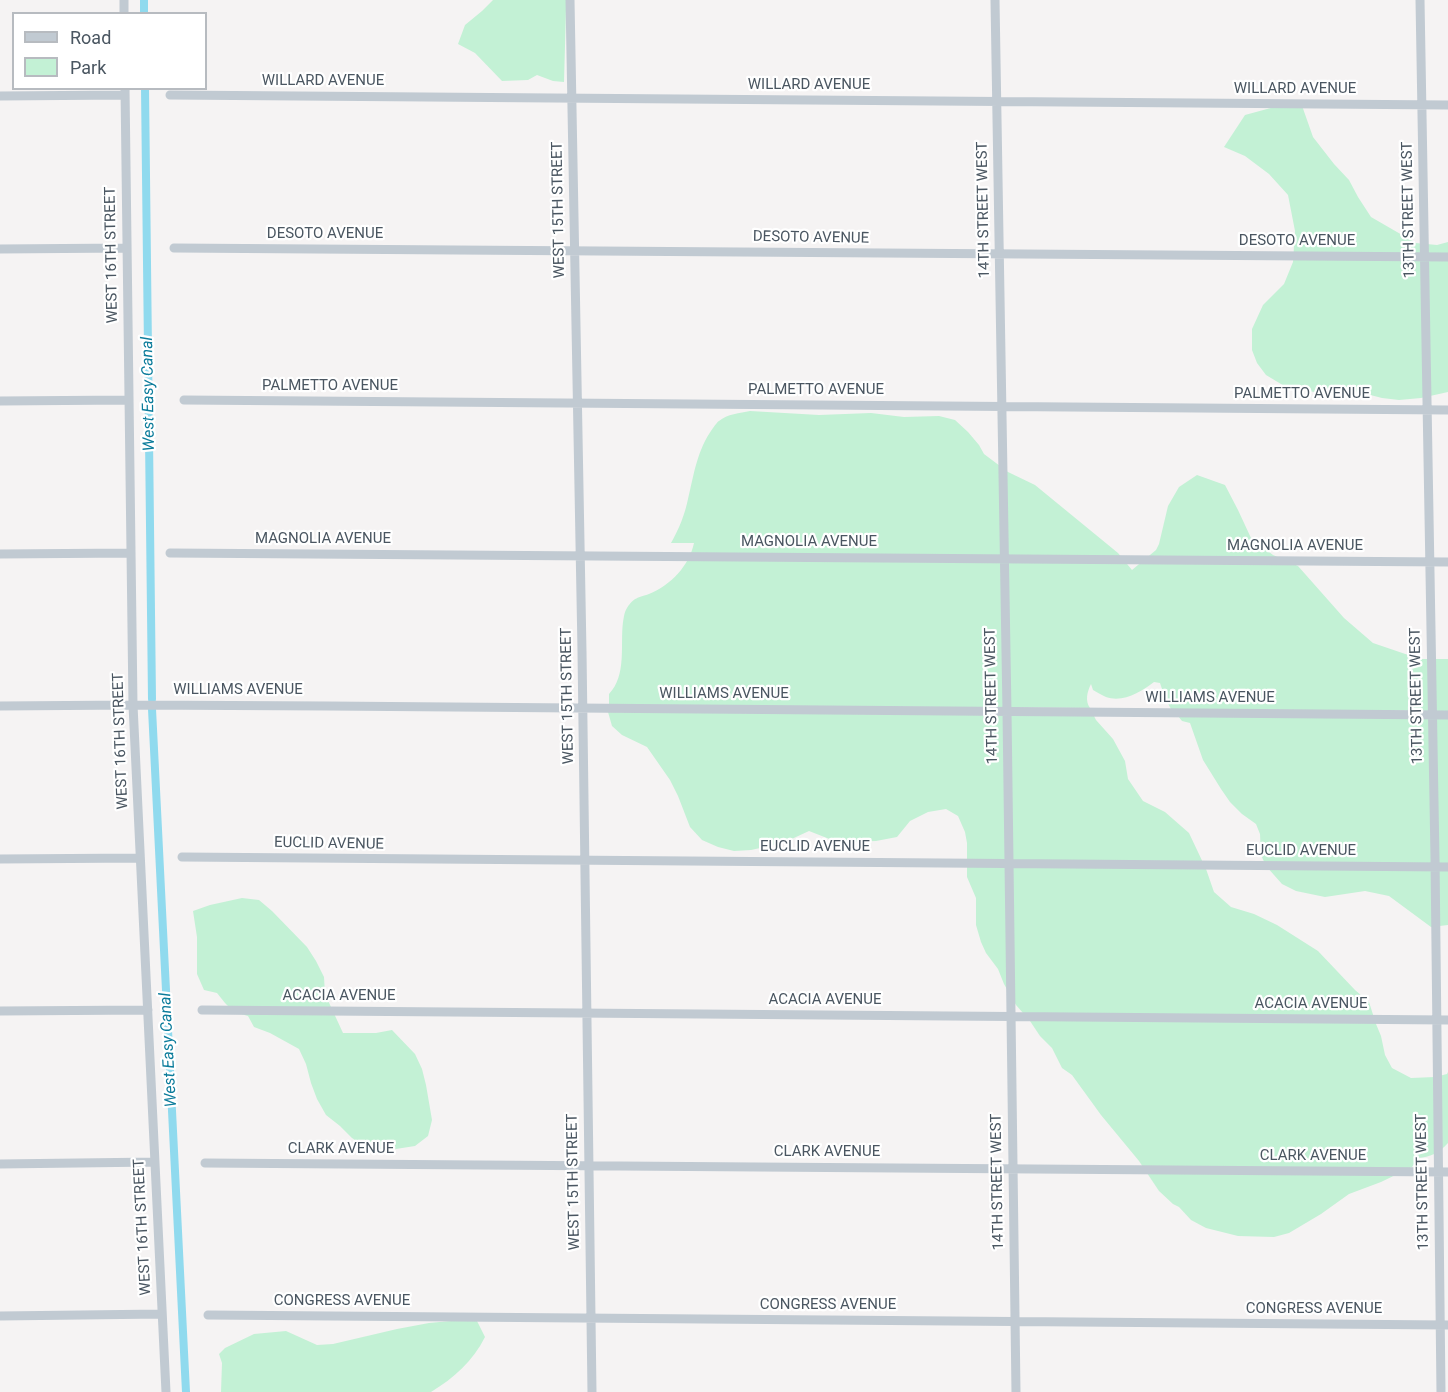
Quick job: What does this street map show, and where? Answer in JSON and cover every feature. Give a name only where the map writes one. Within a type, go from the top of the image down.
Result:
[{"type":"street","name":"WEST 15TH STREET","points":[[570,0],[583,708],[592,1392]]},
{"type":"street","name":"14TH STREET WEST","points":[[995,0],[1010,863],[1016,1392]]},
{"type":"street","name":"13TH STREET WEST","points":[[1420,0],[1437,1020],[1443,1172],[1444,1325],[1441,1392]]},
{"type":"street","points":[[0,96],[125,92]]},
{"type":"street","name":"WEST 16TH STREET","points":[[125,92],[133,705],[166,1392]]},
{"type":"street","name":"WILLARD AVENUE","points":[[170,95],[1448,105]]},
{"type":"street","points":[[0,249],[128,248]]},
{"type":"street","name":"DESOTO AVENUE","points":[[174,248],[1448,257]]},
{"type":"street","points":[[0,401],[129,400]]},
{"type":"street","name":"PALMETTO AVENUE","points":[[184,400],[1448,410]]},
{"type":"street","points":[[0,554],[131,553]]},
{"type":"street","name":"MAGNOLIA AVENUE","points":[[170,553],[1448,562]]},
{"type":"street","name":"WILLIAMS AVENUE","points":[[0,706],[133,705],[1448,715]]},
{"type":"street","name":"EUCLID AVENUE","points":[[182,857],[1448,867]]},
{"type":"street","points":[[0,859],[140,858]]},
{"type":"street","points":[[0,1011],[148,1010]]},
{"type":"street","name":"ACACIA AVENUE","points":[[202,1010],[1448,1020]]},
{"type":"street","points":[[0,1164],[155,1162]]},
{"type":"street","name":"CLARK AVENUE","points":[[205,1163],[1443,1172]]},
{"type":"street","points":[[0,1316],[162,1314]]},
{"type":"street","name":"CONGRESS AVENUE","points":[[208,1315],[1444,1325]]},
{"type":"green space","points":[[493,0],[570,0],[566,10],[564,82],[537,75],[528,80],[502,81],[475,53],[458,44],[465,25]]},
{"type":"green space","points":[[1300,100],[1313,137],[1349,180],[1371,217],[1416,243],[1437,245],[1448,242],[1448,392],[1399,400],[1355,391],[1320,393],[1286,387],[1266,375],[1257,363],[1252,350],[1252,329],[1263,305],[1284,284],[1293,262],[1295,231],[1288,195],[1269,174],[1245,156],[1224,147],[1245,115]]},
{"type":"green space","points":[[750,411],[819,415],[871,413],[904,417],[939,416],[955,420],[968,432],[984,454],[1008,472],[1035,485],[1118,553],[1132,570],[1156,550],[1168,506],[1179,487],[1197,475],[1225,485],[1251,538],[1273,555],[1298,566],[1344,618],[1373,643],[1420,659],[1448,659],[1448,711],[1171,709],[1160,683],[1154,682],[1138,693],[1119,699],[1102,695],[1093,690],[1091,684],[1087,696],[1090,708],[609,705],[609,694],[615,686],[621,669],[623,622],[626,610],[634,600],[657,590],[672,580],[692,551],[694,543],[671,543],[687,505],[703,445],[718,421],[730,415]]},
{"type":"green space","points":[[608,712],[1094,716],[1113,739],[1125,761],[1128,779],[1143,801],[1165,812],[1189,833],[1214,892],[1231,907],[1254,914],[1277,925],[1318,951],[1369,1002],[1385,1055],[1392,1068],[1411,1078],[1435,1077],[1448,1072],[1448,1143],[1434,1154],[1418,1158],[1412,1167],[1349,1194],[1289,1233],[1274,1237],[1238,1236],[1206,1228],[1191,1220],[1159,1191],[1139,1161],[1072,1075],[1062,1068],[1052,1048],[1016,1005],[981,942],[976,925],[976,898],[967,877],[965,832],[958,816],[946,809],[928,812],[910,821],[897,837],[876,841],[832,840],[809,831],[783,843],[751,850],[734,851],[718,847],[702,840],[690,827],[670,780],[647,747],[622,735],[612,726]]},
{"type":"green space","points":[[1178,716],[1448,718],[1448,925],[1431,927],[1389,896],[1365,891],[1325,897],[1296,891],[1282,884],[1266,866],[1261,855],[1260,834],[1256,824],[1230,802],[1203,760],[1190,723],[1182,721]]},
{"type":"green space","points":[[242,898],[259,900],[307,947],[324,977],[325,994],[343,1033],[376,1033],[392,1030],[415,1054],[422,1069],[432,1120],[428,1136],[415,1146],[383,1151],[367,1148],[352,1138],[326,1115],[317,1099],[299,1049],[254,1027],[248,1016],[234,1012],[217,993],[204,990],[197,974],[197,937],[193,911]]},
{"type":"green space","points":[[477,1321],[485,1337],[475,1354],[462,1368],[431,1392],[221,1392],[222,1363],[219,1354],[225,1348],[254,1334],[286,1331],[317,1345],[333,1344],[429,1323]]},
{"type":"waterway","name":"West Easy Canal","points":[[144,0],[144,12]]},
{"type":"waterway","name":"West Easy Canal","points":[[145,90],[152,699]]},
{"type":"waterway","name":"West Easy Canal","points":[[152,709],[186,1392]]}]
